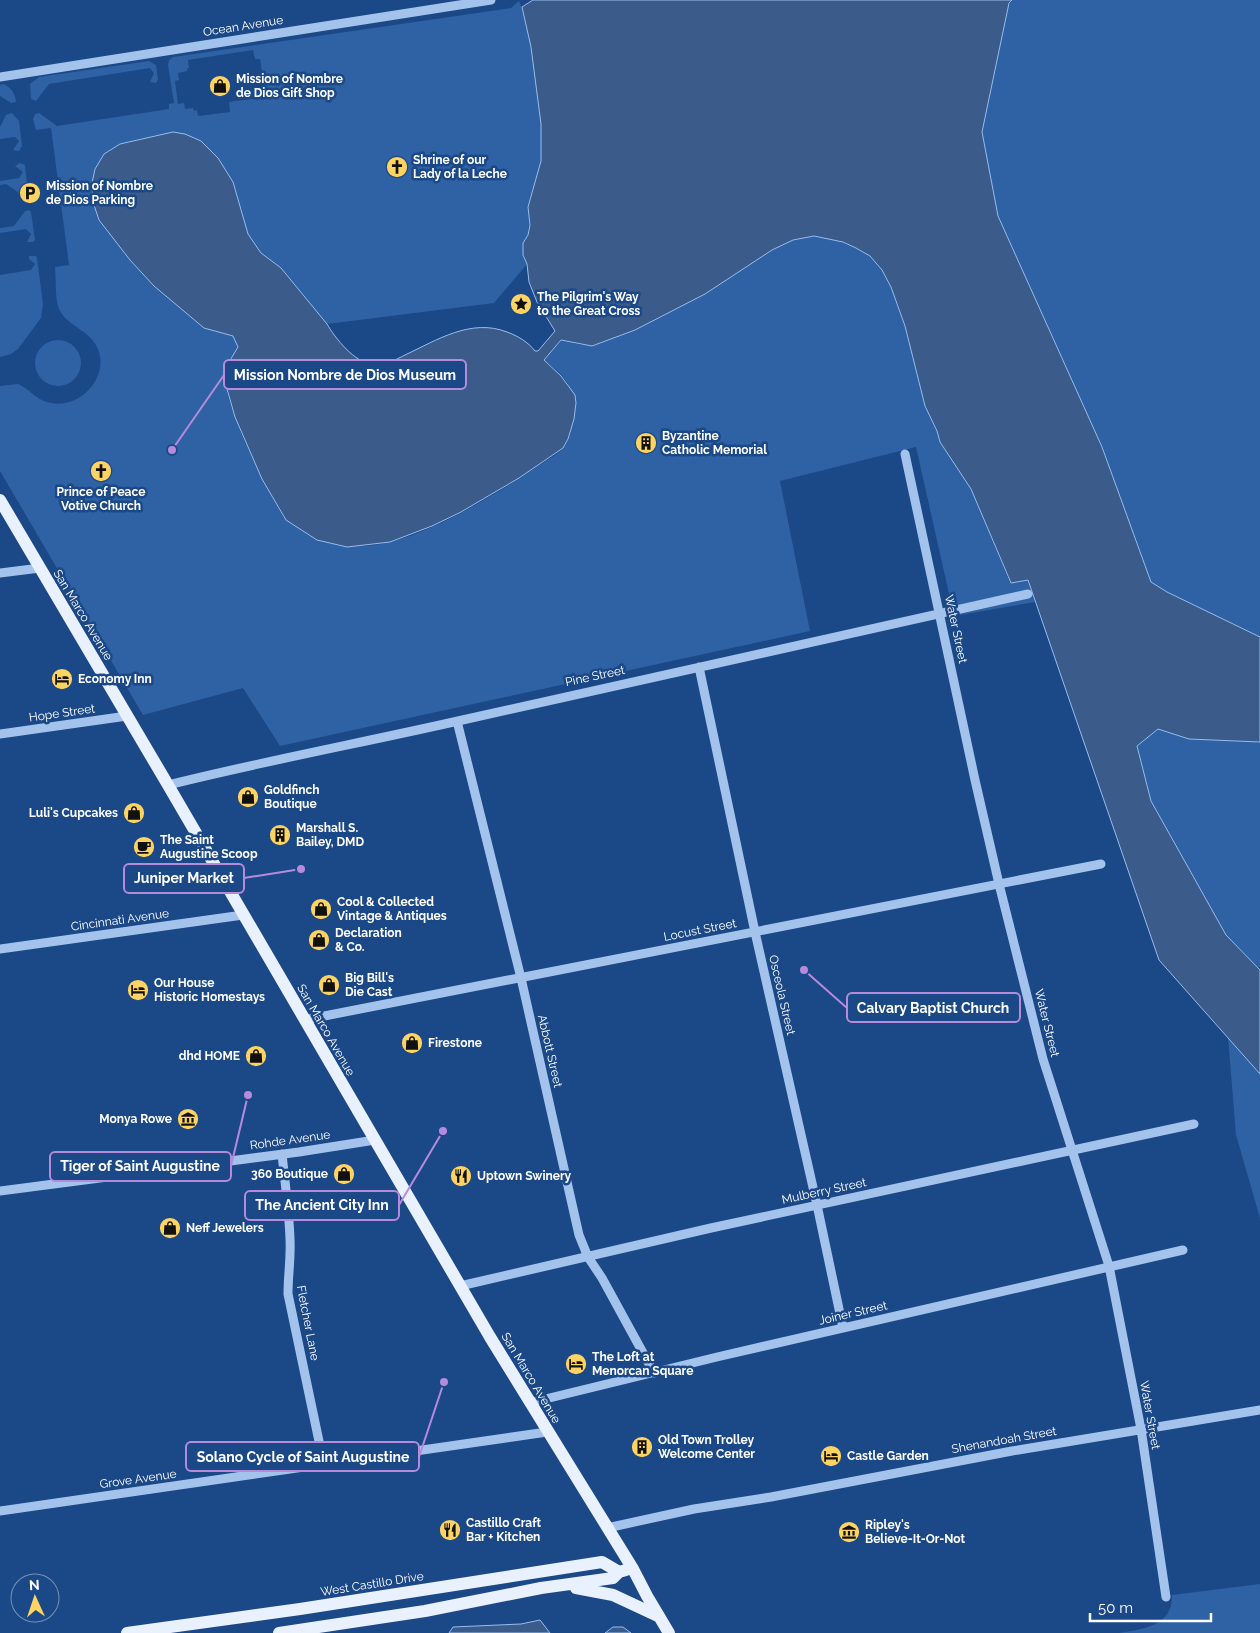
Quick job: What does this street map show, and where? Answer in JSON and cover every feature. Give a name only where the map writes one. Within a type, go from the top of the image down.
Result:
[{"type":"main road","name":"San Marco Avenue","points":[[0,500],[529,1403],[633,1569],[669,1633]]},
{"type":"main road","name":"West Castillo Drive","points":[[135,1632],[300,1609],[602,1562],[620,1572]]},
{"type":"main road","points":[[279,1633],[425,1611],[612,1578],[620,1572],[633,1569]]},
{"type":"main road","points":[[561,1586],[613,1595],[658,1616]]},
{"type":"street","name":"Ocean Avenue","points":[[0,77],[491,0]]},
{"type":"street","name":"Water Street","points":[[905,454],[999,884],[1043,1059],[1109,1266],[1141,1429],[1166,1597]]},
{"type":"street","points":[[0,573],[40,568]]},
{"type":"street","name":"Pine Street","points":[[168,785],[219,772],[1028,594]]},
{"type":"street","name":"Osceola Street","points":[[699,667],[755,932],[844,1328]]},
{"type":"street","name":"Hope Street","points":[[0,734],[127,716]]},
{"type":"street","name":"Abbott Street","points":[[456,721],[521,978],[580,1235],[588,1257],[602,1278],[654,1373]]},
{"type":"street","name":"Locust Street","points":[[304,1020],[1101,864]]},
{"type":"street","name":"Cincinnati Avenue","points":[[0,948],[243,914]]},
{"type":"street","name":"Mulberry Street","points":[[460,1286],[711,1228],[1194,1124]]},
{"type":"street","name":"Rohde Avenue","points":[[0,1191],[375,1140]]},
{"type":"street","name":"Fletcher Lane","points":[[282,1154],[291,1253],[288,1294],[324,1464]]},
{"type":"street","name":"Joiner Street","points":[[529,1403],[1183,1250]]},
{"type":"street","name":"Shenandoah Street","points":[[607,1528],[694,1509],[771,1497],[1012,1451],[1260,1410]]},
{"type":"street","name":"Grove Avenue","points":[[0,1511],[547,1432]]},
{"type":"shaded area","points":[[533,0],[1012,0],[1009,3],[982,132],[998,216],[1102,447],[1151,582],[1167,592],[1260,637],[1260,742],[1189,739],[1158,729],[1137,746],[1151,801],[1226,935],[1260,970],[1260,1074],[1159,960],[1028,580],[1011,583],[971,489],[940,442],[925,406],[905,326],[891,287],[882,270],[870,256],[856,248],[843,242],[814,236],[793,240],[772,250],[705,294],[635,330],[592,346],[561,340],[544,360],[561,376],[575,395],[574,419],[563,448],[519,478],[461,512],[432,526],[390,542],[347,547],[317,540],[286,520],[262,479],[235,417],[225,382],[226,367],[238,347],[233,336],[204,328],[154,286],[130,260],[99,220],[93,202],[92,183],[95,169],[104,154],[120,144],[173,132],[185,134],[201,141],[218,158],[233,182],[248,234],[261,253],[281,268],[346,349],[366,363],[381,364],[389,362],[442,337],[467,329],[480,328],[494,328],[519,337],[535,351],[538,351],[555,331],[537,302],[529,282],[527,264],[523,255],[523,243],[528,235],[530,225],[528,207],[541,161],[541,124],[531,47],[522,7]]},
{"type":"shaded area","points":[[1012,0],[1260,0],[1260,637],[1167,592],[1151,582],[1102,447],[998,216],[982,132],[1007,8]]},
{"type":"shaded area","points":[[519,1],[529,33],[540,106],[542,149],[540,168],[528,207],[530,214],[528,235],[523,243],[523,255],[527,264],[494,303],[327,324],[281,268],[261,253],[248,234],[233,182],[218,158],[201,141],[173,132],[120,144],[104,154],[92,184],[93,202],[99,220],[130,260],[154,286],[204,327],[233,336],[238,347],[226,367],[225,375],[228,395],[247,446],[286,520],[357,546],[401,539],[450,519],[497,493],[553,456],[566,444],[574,406],[571,389],[560,374],[544,360],[562,340],[592,346],[635,330],[705,294],[772,250],[793,240],[814,236],[843,242],[856,248],[870,256],[882,270],[891,287],[905,326],[925,406],[940,442],[971,489],[1010,583],[1028,580],[1035,602],[954,616],[916,447],[780,481],[810,631],[280,746],[243,688],[143,715],[0,471],[0,386],[18,384],[46,402],[62,403],[73,401],[90,388],[97,379],[100,368],[100,358],[93,341],[67,320],[59,309],[56,295],[55,267],[69,265],[51,128],[36,130],[33,119],[35,114],[39,113],[57,126],[169,109],[169,104],[174,103],[168,65],[169,60],[173,57],[511,8]],"holes":[[[253,50],[255,59],[260,59],[266,97],[229,102],[230,112],[198,116],[197,110],[194,111],[193,108],[185,109],[184,103],[178,104],[175,81],[179,80],[178,73],[187,71],[189,68],[188,60]]]},
{"type":"shaded area","points":[[149,61],[156,65],[158,79],[156,83],[150,82],[154,73],[150,68],[49,84],[36,101],[31,99],[30,84],[39,77]]},
{"type":"shaded area","points":[[3,84],[12,91],[16,102],[11,103],[0,96],[0,85]]},
{"type":"shaded area","points":[[12,113],[19,121],[22,146],[19,151],[13,150],[19,141],[15,137],[0,139],[0,127],[6,115]]},
{"type":"shaded area","points":[[20,163],[25,165],[28,194],[25,197],[6,184],[0,185],[0,181],[19,178],[23,172],[15,166]]},
{"type":"shaded area","points":[[29,210],[31,212],[35,240],[33,242],[27,242],[31,234],[26,229],[0,233],[0,228],[14,226],[25,211]]},
{"type":"shaded area","points":[[29,256],[36,256],[37,258],[43,304],[41,318],[18,349],[11,354],[0,357],[0,275],[31,270],[35,264],[29,259]]},
{"type":"shaded area","points":[[58,340],[71,344],[77,350],[81,363],[77,376],[71,382],[58,386],[45,382],[39,376],[35,363],[39,350],[45,344]]},
{"type":"shaded area","points":[[1158,729],[1189,739],[1260,742],[1260,970],[1226,935],[1151,801],[1137,746]]},
{"type":"shaded area","points":[[1228,1037],[1260,1074],[1260,1218],[1236,1135]]},
{"type":"shaded area","points":[[1260,1584],[1260,1633],[1119,1633],[1138,1630],[1162,1620],[1168,1613],[1172,1595]]},
{"type":"shaded area","points":[[540,1620],[550,1633],[449,1633],[453,1627],[521,1624]]},
{"type":"shaded area","points":[[613,1627],[623,1627],[631,1633],[605,1633]]},
{"type":"place","name":"Mission of Nombre de Dios Gift Shop","points":[[220,86]]},
{"type":"place","name":"Shrine of our Lady of la Leche","points":[[397,167]]},
{"type":"place","name":"Mission of Nombre de Dios Parking","points":[[30,193]]},
{"type":"place","name":"The Pilgrim's Way to the Great Cross","points":[[521,304]]},
{"type":"place","name":"Byzantine Catholic Memorial","points":[[646,443]]},
{"type":"place","name":"Mission Nombre de Dios Museum","points":[[172,450]]},
{"type":"place","name":"Prince of Peace Votive Church","points":[[101,471]]},
{"type":"place","name":"Economy Inn","points":[[62,679]]},
{"type":"place","name":"Goldfinch Boutique","points":[[248,797]]},
{"type":"place","name":"Luli's Cupcakes","points":[[134,813]]},
{"type":"place","name":"Marshall S. Bailey, DMD","points":[[280,835]]},
{"type":"place","name":"The Saint Augustine Scoop","points":[[144,847]]},
{"type":"place","name":"Juniper Market","points":[[301,869]]},
{"type":"place","name":"Cool & Collected Vintage & Antiques","points":[[321,909]]},
{"type":"place","name":"Declaration & Co.","points":[[319,940]]},
{"type":"place","name":"Calvary Baptist Church","points":[[804,970]]},
{"type":"place","name":"Big Bill's Die Cast","points":[[329,985]]},
{"type":"place","name":"Our House Historic Homestays","points":[[138,990]]},
{"type":"place","name":"Firestone","points":[[412,1043]]},
{"type":"place","name":"dhd HOME","points":[[256,1056]]},
{"type":"place","name":"Tiger of Saint Augustine","points":[[248,1095]]},
{"type":"place","name":"Monya Rowe","points":[[188,1119]]},
{"type":"place","name":"The Ancient City Inn","points":[[443,1131]]},
{"type":"place","name":"360 Boutique","points":[[344,1174]]},
{"type":"place","name":"Uptown Swinery","points":[[461,1176]]},
{"type":"place","name":"Neff Jewelers","points":[[170,1228]]},
{"type":"place","name":"The Loft at Menorcan Square","points":[[576,1364]]},
{"type":"place","name":"Solano Cycle of Saint Augustine","points":[[444,1382]]},
{"type":"place","name":"Old Town Trolley Welcome Center","points":[[642,1447]]},
{"type":"place","name":"Castle Garden","points":[[831,1456]]},
{"type":"place","name":"Castillo Craft Bar + Kitchen","points":[[450,1530]]},
{"type":"place","name":"Ripley's Believe-It-Or-Not","points":[[849,1532]]}]
